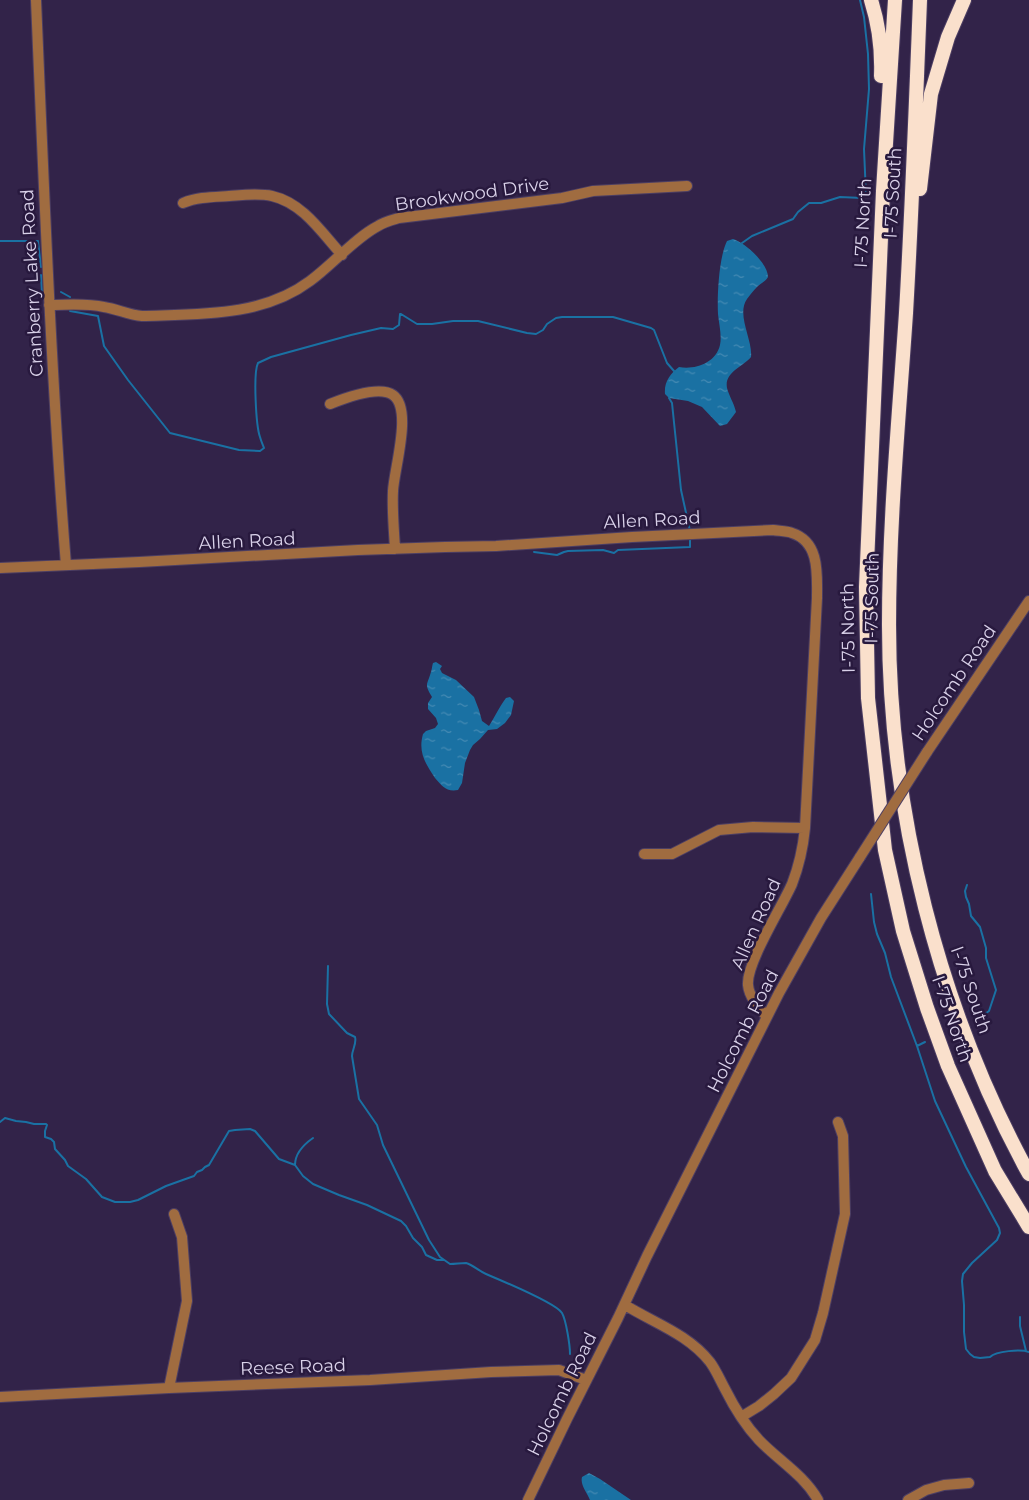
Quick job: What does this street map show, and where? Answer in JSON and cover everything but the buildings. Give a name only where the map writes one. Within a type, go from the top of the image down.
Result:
[{"type":"highway","points":[[871,0],[878,23],[882,62],[878,155],[883,191]]},
{"type":"highway","name":"I-75 North","points":[[895,0],[883,191],[866,587],[868,698],[885,850],[903,931],[927,1008],[948,1066],[995,1172],[1029,1227]]},
{"type":"highway","name":"I-75 South","points":[[920,0],[906,312],[892,520],[889,626],[893,716],[908,829],[936,946],[964,1032],[988,1092],[1029,1174]]},
{"type":"highway","points":[[906,312],[931,94],[948,37],[964,0]]},
{"type":"street","name":"Cranberry Lake Road","points":[[36,0],[49,305],[57,452],[66,565]]},
{"type":"street","name":"Brookwood Drive","points":[[49,305],[88,304],[142,316],[238,310],[254,307],[282,297],[309,282],[376,226],[399,218],[562,198],[593,191],[687,186]]},
{"type":"street","points":[[183,203],[204,198],[253,195],[272,196],[298,207],[342,255]]},
{"type":"street","points":[[330,404],[353,395],[377,392],[390,394],[398,400],[401,408],[402,434],[393,490],[396,549]]},
{"type":"street","name":"Allen Road","points":[[0,568],[496,546],[773,530],[792,533],[804,539],[812,549],[817,567],[805,828],[799,865],[748,975],[750,993],[767,1017]]},
{"type":"street","name":"Holcomb Road","points":[[528,1500],[647,1256],[779,993],[821,918],[927,752],[1029,601]]},
{"type":"street","points":[[644,854],[672,854],[719,830],[753,827],[805,828]]},
{"type":"street","points":[[741,1417],[759,1406],[791,1378],[815,1340],[823,1313],[845,1214],[843,1136],[838,1122]]},
{"type":"street","points":[[169,1388],[187,1301],[182,1237],[174,1214]]},
{"type":"street","points":[[624,1305],[684,1337],[694,1345],[711,1363],[741,1417],[759,1440],[801,1478],[818,1500]]},
{"type":"street","name":"Reese Road","points":[[0,1397],[558,1370],[586,1380]]},
{"type":"street","points":[[908,1500],[926,1490],[944,1485],[969,1483]]},
{"type":"water","points":[[733,239],[744,245],[760,260],[768,277],[758,286],[744,305],[744,320],[750,343],[751,357],[728,378],[727,388],[736,412],[727,424],[720,426],[702,407],[688,401],[669,398],[665,394],[665,390],[668,379],[679,367],[685,368],[704,364],[718,351],[721,338],[718,314],[720,266],[727,241]]},
{"type":"water","points":[[436,662],[442,666],[440,669],[442,673],[456,680],[474,697],[482,721],[489,726],[506,698],[510,697],[514,701],[511,715],[505,723],[497,729],[488,730],[473,745],[465,763],[462,783],[458,790],[447,789],[440,784],[428,767],[422,752],[423,734],[435,728],[438,724],[436,718],[428,709],[428,703],[432,697],[427,684],[433,663]]},
{"type":"water","points":[[589,1473],[631,1500],[590,1500],[582,1480],[582,1477]]},
{"type":"waterway","points":[[742,243],[752,236],[793,219],[809,203],[821,203],[840,197],[862,198],[866,195],[864,149],[869,89],[868,54],[860,0]]},
{"type":"waterway","points":[[0,241],[38,241],[41,267]]},
{"type":"waterway","points":[[41,275],[42,293]]},
{"type":"waterway","points":[[61,292],[70,297]]},
{"type":"waterway","points":[[70,311],[98,316],[104,346],[170,433],[239,450],[260,451],[264,448],[260,438],[256,411],[255,388],[258,363],[271,357],[351,335],[381,328],[393,329],[399,325],[400,314],[417,324],[478,321],[536,334],[556,318],[613,317],[654,330],[667,363],[674,371]]},
{"type":"waterway","points":[[669,398],[672,403],[681,490],[690,531]]},
{"type":"waterway","points":[[534,552],[557,555],[568,551],[603,550],[614,553],[618,550],[690,547],[690,538]]},
{"type":"waterway","points":[[967,885],[965,891],[971,916],[980,927],[986,948],[986,958],[996,990],[989,1011],[982,1016]]},
{"type":"waterway","points":[[871,894],[877,934],[935,1101],[966,1167],[999,1228],[1000,1233],[997,1240],[963,1274],[966,1349],[974,1357],[980,1358],[1009,1351],[1029,1352]]},
{"type":"waterway","points":[[328,966],[327,1004],[329,1014],[347,1033],[355,1037],[352,1056],[359,1099],[377,1125],[383,1145],[429,1240],[440,1257],[450,1264],[469,1264],[558,1309],[565,1321],[570,1354]]},
{"type":"waterway","points":[[917,1046],[925,1042]]},
{"type":"waterway","points":[[0,1122],[5,1118],[34,1124],[46,1124],[45,1137],[54,1142],[55,1149],[68,1166],[86,1179],[102,1197],[115,1202],[138,1200],[166,1186],[194,1176],[209,1165],[229,1131],[250,1129],[255,1131],[279,1159],[295,1165],[303,1176],[313,1184],[367,1205],[401,1221],[422,1247],[426,1255],[437,1260],[444,1260]]},
{"type":"waterway","points":[[295,1165],[296,1157],[300,1150],[313,1138]]},
{"type":"waterway","points":[[1020,1317],[1020,1326],[1026,1351]]}]
